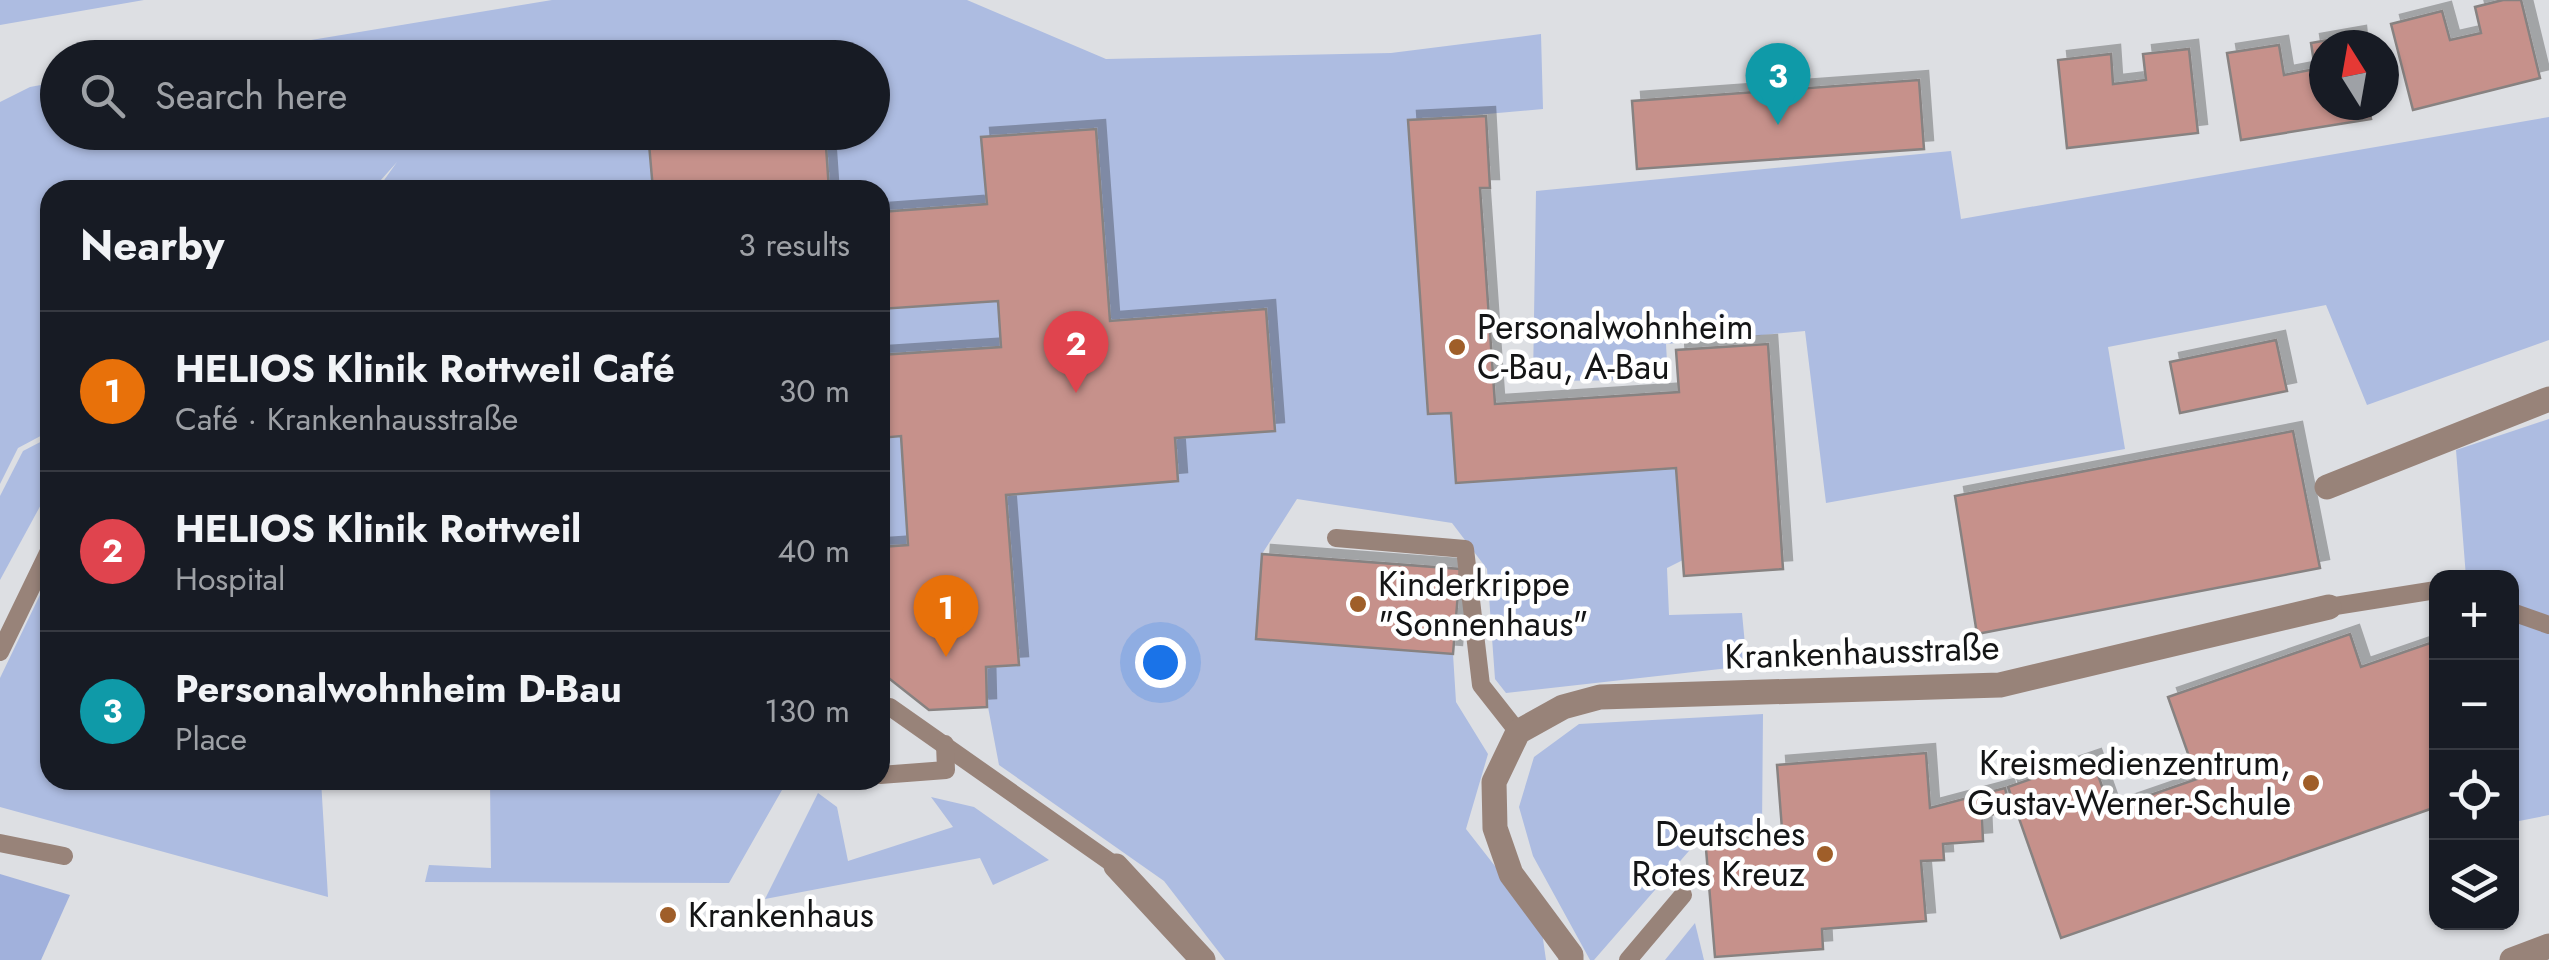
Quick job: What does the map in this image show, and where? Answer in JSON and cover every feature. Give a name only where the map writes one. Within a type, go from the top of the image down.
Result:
[{"type":"street","points":[[2327,486],[2549,400]]},
{"type":"street","name":"Krankenhausstraße","points":[[1518,732],[1563,707],[1600,698],[2000,685],[2330,607]]},
{"type":"street","points":[[1518,732],[1494,782],[1495,828],[1511,874],[1571,960]]},
{"type":"street","points":[[1116,866],[1204,960]]},
{"type":"street","points":[[2512,960],[2549,946]]},
{"type":"lane","points":[[1336,538],[1465,549],[1481,685],[1518,732]]},
{"type":"lane","points":[[0,652],[40,570]]},
{"type":"lane","points":[[2330,607],[2429,591]]},
{"type":"lane","points":[[2519,614],[2549,625]]},
{"type":"lane","points":[[890,707],[1116,866]]},
{"type":"lane","points":[[890,774],[946,770],[945,744]]},
{"type":"lane","points":[[0,844],[64,856]]},
{"type":"lane","points":[[1628,960],[1683,896]]},
{"type":"shaded area","points":[[0,0],[144,0],[0,25]]},
{"type":"shaded area","points":[[552,0],[967,0],[1106,59],[1391,53],[1541,34],[1543,109],[1408,121],[1428,414],[1451,413],[1456,483],[1676,468],[1683,560],[1667,568],[1669,615],[1742,613],[1747,666],[1506,693],[1495,679],[1487,569],[1452,523],[1297,499],[1262,554],[1256,638],[1453,654],[1456,702],[1488,754],[1466,829],[1541,925],[1546,960],[1225,960],[1164,881],[999,765],[988,707],[986,667],[1019,665],[1006,495],[1177,481],[1175,438],[1275,430],[1266,309],[1110,321],[1096,129],[982,137],[987,204],[890,211],[890,180],[828,180],[826,150],[890,150],[890,40],[311,40]]},
{"type":"shaded area","points":[[40,85],[40,150],[649,150],[652,180],[384,180],[397,162],[381,180],[40,180],[40,436],[18,448],[0,484],[0,102]]},
{"type":"shaded area","points":[[2549,117],[2549,340],[2367,405],[2326,305],[2108,347],[2125,449],[1826,503],[1805,331],[1666,344],[1668,380],[1533,381],[1536,191],[1951,151],[1961,219]]},
{"type":"shaded area","points":[[998,301],[1001,347],[890,354],[890,308]]},
{"type":"shaded area","points":[[2549,419],[2549,815],[2519,821],[2519,570],[2465,570],[2456,450]]},
{"type":"shaded area","points":[[901,436],[908,545],[890,546],[890,437]]},
{"type":"shaded area","points":[[40,442],[40,506],[0,580],[0,496],[23,451]]},
{"type":"shaded area","points":[[40,595],[40,790],[322,790],[328,897],[0,807],[0,678]]},
{"type":"shaded area","points":[[1763,714],[1762,829],[1695,844],[1590,960],[1533,856],[1519,807],[1534,757],[1579,724]]},
{"type":"shaded area","points":[[490,790],[782,790],[729,883],[425,882],[429,865],[491,868]]},
{"type":"shaded area","points":[[818,793],[837,807],[848,861],[953,827],[931,797],[974,807],[1049,860],[993,885],[980,858],[765,899]]},
{"type":"shaded area","points":[[0,874],[70,895],[41,960],[0,960]]},
{"type":"shaded area","points":[[1695,923],[1704,960],[1665,960]]},
{"type":"building","points":[[2521,0],[2540,78],[2413,110],[2399,55],[2399,30],[2393,30],[2391,24],[2442,11],[2450,40],[2481,33],[2475,7]]},
{"type":"building","points":[[2279,45],[2284,75],[2309,70],[2309,120],[2365,120],[2241,140],[2227,53]]},
{"type":"building","points":[[2189,49],[2198,133],[2067,148],[2058,60],[2111,54],[2113,84],[2146,80],[2143,54]]},
{"type":"building","points":[[1919,80],[1924,149],[1637,169],[1632,101]]},
{"type":"building","name":"Personalwohnheim C-Bau, A-Bau","points":[[1486,116],[1490,188],[1480,188],[1495,404],[1679,392],[1676,350],[1768,344],[1783,569],[1684,576],[1676,468],[1456,483],[1451,413],[1428,414],[1408,120]]},
{"type":"building","points":[[1096,129],[1110,321],[1266,309],[1275,431],[1175,438],[1178,481],[1006,495],[1019,665],[986,667],[987,707],[929,710],[890,679],[890,546],[908,545],[901,436],[890,437],[890,354],[1001,347],[998,301],[890,308],[890,211],[987,204],[981,137]]},
{"type":"building","points":[[650,150],[826,150],[828,180],[652,180]]},
{"type":"building","points":[[2276,340],[2287,391],[2180,413],[2170,362]]},
{"type":"building","points":[[2293,431],[2320,568],[1977,634],[1955,496]]},
{"type":"building","name":"Kinderkrippe \"Sonnenhaus\"","points":[[1262,554],[1460,569],[1453,654],[1256,639]]},
{"type":"building","name":"Kreismedienzentrum, Gustav-Werner-Schule","points":[[2350,634],[2361,667],[2429,643],[2429,809],[2061,938],[2008,787],[2092,758],[2110,809],[2197,779],[2168,697]]},
{"type":"building","name":"Deutsches Rotes Kreuz","points":[[1926,753],[1930,808],[2005,788],[2010,810],[1982,817],[1983,841],[1943,844],[1944,860],[1921,861],[1926,921],[1822,929],[1823,949],[1715,957],[1706,849],[1783,842],[1777,765]]},
{"type":"place","name":"Personalwohnheim D-Bau","points":[[1778,125]]},
{"type":"place","name":"Personalwohnheim C-Bau, A-Bau","points":[[1457,347]]},
{"type":"place","name":"HELIOS Klinik Rottweil","points":[[1076,393]]},
{"type":"place","name":"Kinderkrippe \"Sonnenhaus\"","points":[[1358,604]]},
{"type":"place","name":"HELIOS Klinik Rottweil Café","points":[[946,657]]},
{"type":"place","name":"Kreismedienzentrum, Gustav-Werner-Schule","points":[[2311,783]]},
{"type":"place","name":"Deutsches Rotes Kreuz","points":[[1825,854]]},
{"type":"place","name":"Krankenhaus","points":[[668,915]]}]
